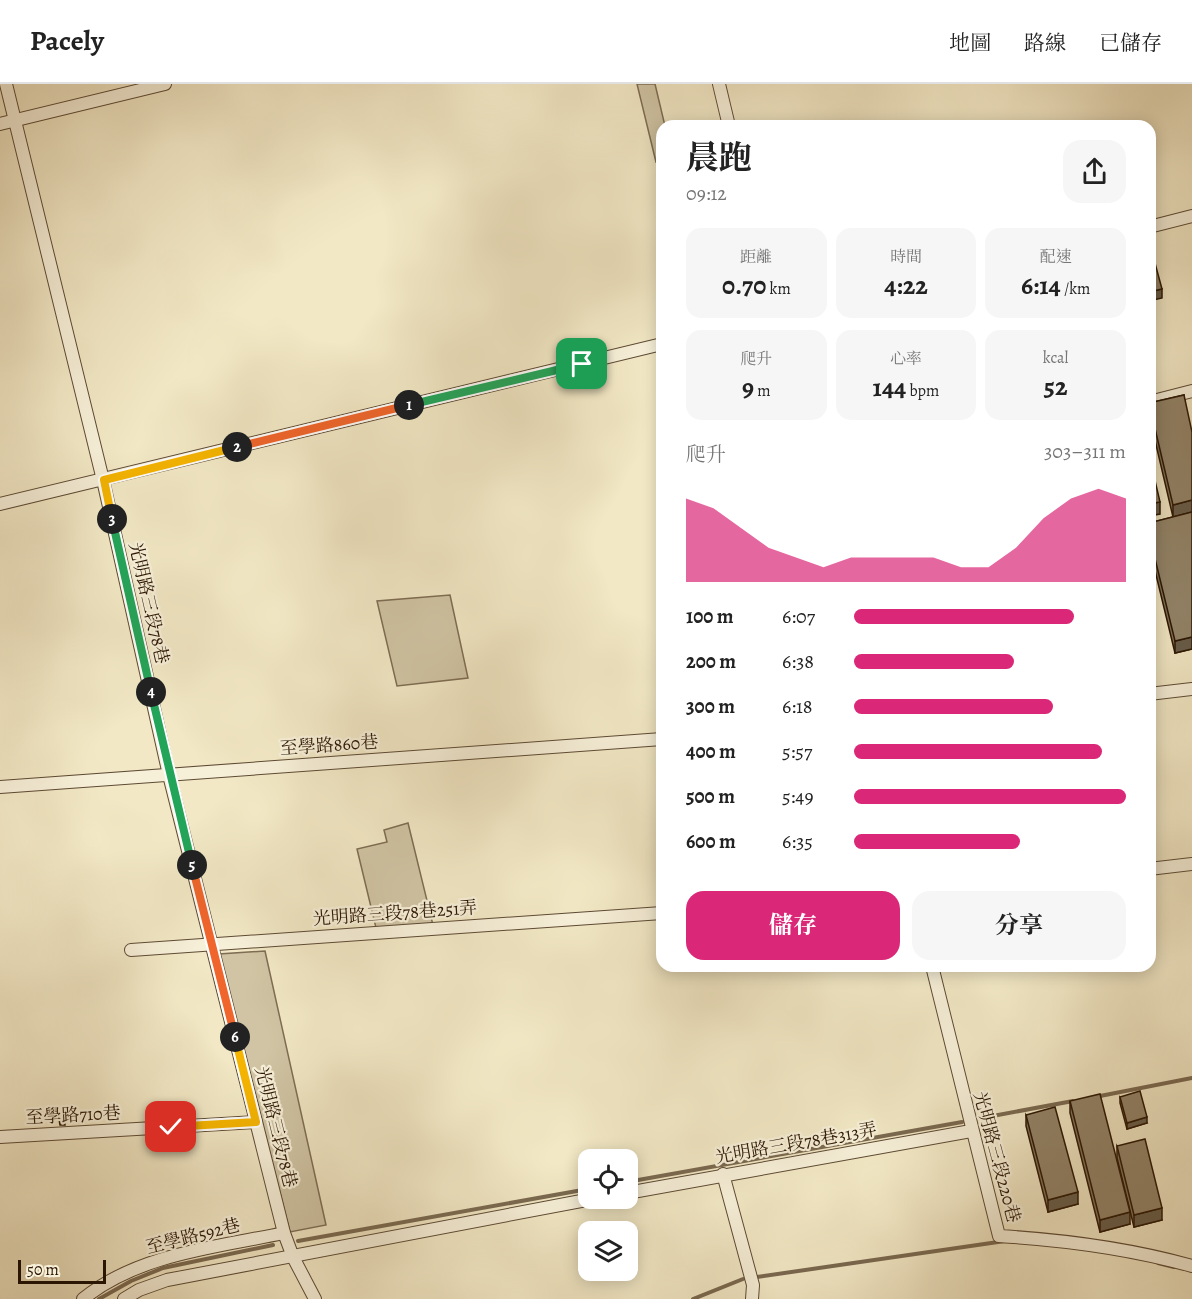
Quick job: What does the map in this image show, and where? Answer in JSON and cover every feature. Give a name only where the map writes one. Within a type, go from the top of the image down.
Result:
[{"type":"street","name":"光明路三段78巷","points":[[6,84],[104,480],[169,775],[256,1122],[285,1233],[293,1257],[315,1299]]},
{"type":"street","points":[[0,124],[165,84]]},
{"type":"street","points":[[719,84],[728,120]]},
{"type":"street","points":[[1156,225],[1192,216]]},
{"type":"street","points":[[0,504],[656,345]]},
{"type":"street","points":[[1156,400],[1192,391]]},
{"type":"street","points":[[1156,693],[1192,689]]},
{"type":"street","name":"至學路860巷","points":[[0,787],[656,740]]},
{"type":"street","points":[[1156,868],[1192,864]]},
{"type":"street","name":"光明路三段78巷251弄","points":[[131,950],[656,912]]},
{"type":"street","name":"光明路三段220巷","points":[[933,972],[971,1131],[999,1236],[1073,1241],[1156,1256],[1192,1266]]},
{"type":"street","name":"至學路710巷","points":[[0,1137],[256,1122]]},
{"type":"street","name":"光明路三段78巷313弄","points":[[638,1191],[971,1131]]},
{"type":"street","points":[[723,1174],[753,1285],[752,1299]]},
{"type":"street","points":[[124,1299],[139,1290],[167,1280],[578,1202]]},
{"type":"street","name":"至學路592巷","points":[[83,1299],[99,1286],[158,1260],[285,1233]]},
{"type":"shaded area","points":[[637,84],[655,84],[664,120],[656,120],[656,162]]},
{"type":"shaded area","points":[[450,595],[468,678],[397,686],[377,601]]},
{"type":"shaded area","points":[[408,823],[433,925],[377,932],[357,849],[387,842],[384,830]]},
{"type":"shaded area","points":[[265,951],[326,1225],[290,1232],[219,954]]},
{"type":"building","points":[[1156,267],[1162,289],[1156,290]]},
{"type":"building","points":[[1184,395],[1192,432],[1192,500],[1173,505],[1156,433],[1156,401]]},
{"type":"building","points":[[1156,485],[1160,502],[1156,503]]},
{"type":"building","points":[[1192,512],[1192,637],[1175,641],[1156,563],[1156,521]]},
{"type":"building","points":[[1140,1091],[1147,1117],[1127,1123],[1120,1097]]},
{"type":"building","points":[[1100,1094],[1130,1212],[1100,1220],[1070,1101]]},
{"type":"building","points":[[1055,1107],[1078,1192],[1048,1200],[1026,1115]]},
{"type":"building","points":[[64,1112],[65,1122],[60,1122],[58,1113]]},
{"type":"building","points":[[1145,1139],[1162,1208],[1134,1215],[1117,1146]]},
{"type":"waterway","points":[[1095,1097],[1192,1078]]},
{"type":"waterway","points":[[982,1118],[1073,1101]]},
{"type":"waterway","points":[[638,1180],[962,1122]]},
{"type":"waterway","points":[[298,1241],[578,1191]]},
{"type":"waterway","points":[[757,1277],[1005,1241]]},
{"type":"waterway","points":[[99,1299],[131,1281],[163,1268],[273,1245]]},
{"type":"waterway","points":[[1158,1263],[1174,1267]]},
{"type":"waterway","points":[[693,1299],[743,1279]]},
{"type":"route","points":[[171,1127],[256,1122],[169,775],[104,480],[582,364]]}]
